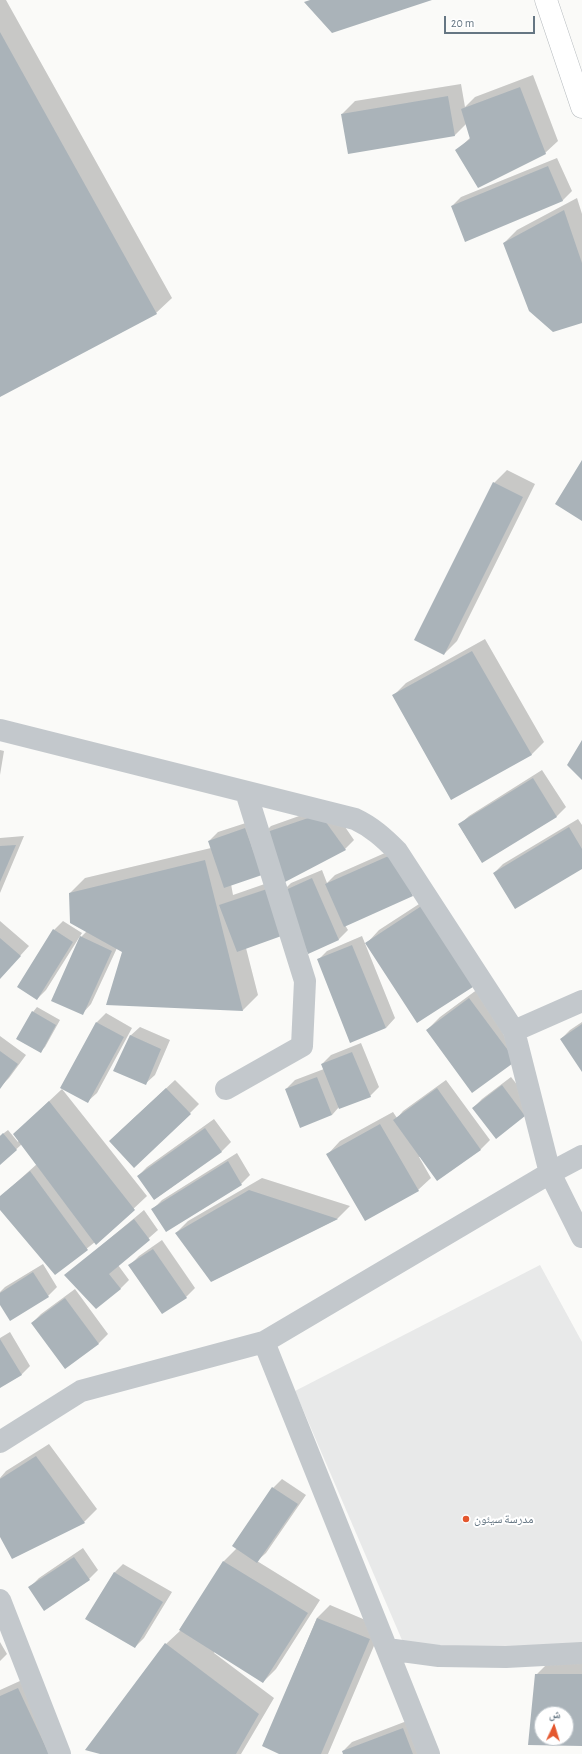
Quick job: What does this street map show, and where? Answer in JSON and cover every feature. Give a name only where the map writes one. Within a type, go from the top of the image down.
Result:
[{"type":"main road","points":[[546,0],[582,107]]},
{"type":"street","points":[[0,730],[355,819],[382,835],[397,851],[514,1031],[550,1173],[582,1237]]},
{"type":"street","points":[[226,1089],[302,1046],[305,981],[246,792]]},
{"type":"street","points":[[514,1031],[582,1001]]},
{"type":"street","points":[[0,1442],[81,1391],[264,1342],[550,1173],[582,1156]]},
{"type":"street","points":[[264,1342],[429,1754]]},
{"type":"street","points":[[0,1600],[60,1754]]},
{"type":"street","points":[[387,1649],[439,1656],[506,1657],[582,1653]]},
{"type":"shaded area","name":"مدرسة سيئون","points":[[540,1265],[582,1342],[582,1648],[405,1647],[295,1391]]},
{"type":"building","points":[[310,0],[432,0],[332,33],[304,2]]},
{"type":"building","points":[[0,32],[157,314],[0,397]]},
{"type":"building","points":[[520,87],[546,154],[478,188],[455,150],[470,139],[461,109]]},
{"type":"building","points":[[448,96],[455,136],[348,154],[341,114]]},
{"type":"building","points":[[548,166],[563,201],[465,242],[451,206]]},
{"type":"building","points":[[564,210],[582,263],[582,323],[553,332],[529,311],[503,243]]},
{"type":"building","points":[[582,460],[582,521],[555,504]]},
{"type":"building","points":[[493,482],[523,497],[444,655],[414,640]]},
{"type":"building","points":[[472,651],[532,755],[451,800],[392,695]]},
{"type":"building","points":[[582,740],[582,780],[567,765]]},
{"type":"building","points":[[533,778],[557,817],[482,863],[458,824]]},
{"type":"building","points":[[320,814],[346,850],[285,882],[261,834]]},
{"type":"building","points":[[569,827],[582,849],[582,869],[515,909],[493,873]]},
{"type":"building","points":[[245,828],[262,875],[224,888],[208,841]]},
{"type":"building","points":[[16,845],[0,882],[0,846]]},
{"type":"building","points":[[393,854],[413,896],[344,927],[325,884]]},
{"type":"building","points":[[205,860],[243,1011],[106,1005],[122,952],[70,923],[69,893]]},
{"type":"building","points":[[312,878],[339,940],[308,954],[281,892]]},
{"type":"building","points":[[270,888],[287,934],[237,952],[219,905]]},
{"type":"building","points":[[423,905],[476,985],[417,1023],[365,943]]},
{"type":"building","points":[[53,929],[73,942],[37,1000],[17,987]]},
{"type":"building","points":[[80,936],[112,951],[83,1015],[51,1001]]},
{"type":"building","points":[[0,938],[21,956],[0,979]]},
{"type":"building","points":[[352,945],[386,1028],[350,1043],[317,959]]},
{"type":"building","points":[[469,998],[516,1061],[472,1093],[426,1030]]},
{"type":"building","points":[[32,1011],[56,1025],[41,1053],[16,1039]]},
{"type":"building","points":[[96,1022],[124,1037],[88,1103],[60,1088]]},
{"type":"building","points":[[582,1024],[582,1072],[560,1039]]},
{"type":"building","points":[[130,1035],[161,1049],[146,1085],[113,1071]]},
{"type":"building","points":[[0,1051],[18,1064],[0,1089]]},
{"type":"building","points":[[352,1052],[371,1097],[339,1109],[321,1064]]},
{"type":"building","points":[[317,1077],[332,1115],[300,1128],[285,1089]]},
{"type":"building","points":[[502,1085],[525,1116],[496,1139],[472,1108]]},
{"type":"building","points":[[166,1088],[191,1114],[134,1168],[109,1141]]},
{"type":"building","points":[[437,1088],[481,1150],[437,1181],[393,1120]]},
{"type":"building","points":[[49,1101],[135,1210],[96,1245],[13,1134]]},
{"type":"building","points":[[380,1124],[419,1191],[365,1221],[326,1154]]},
{"type":"building","points":[[205,1128],[222,1152],[154,1200],[137,1176]]},
{"type":"building","points":[[3,1133],[17,1150],[0,1165],[0,1136]]},
{"type":"building","points":[[228,1161],[242,1185],[166,1232],[151,1209]]},
{"type":"building","points":[[30,1171],[88,1250],[55,1275],[0,1210],[0,1196]]},
{"type":"building","points":[[249,1190],[338,1219],[211,1282],[175,1233]]},
{"type":"building","points":[[134,1219],[150,1240],[109,1274],[121,1289],[96,1309],[64,1275]]},
{"type":"building","points":[[153,1249],[187,1298],[162,1314],[128,1265]]},
{"type":"building","points":[[33,1272],[49,1297],[10,1321],[0,1305],[0,1293]]},
{"type":"building","points":[[65,1298],[99,1344],[65,1369],[31,1323]]},
{"type":"building","points":[[0,1339],[22,1375],[0,1388]]},
{"type":"building","points":[[36,1456],[85,1523],[12,1559],[0,1537],[0,1479]]},
{"type":"building","points":[[272,1487],[298,1504],[257,1563],[232,1546]]},
{"type":"building","points":[[74,1557],[90,1580],[44,1611],[28,1587]]},
{"type":"building","points":[[223,1561],[308,1613],[263,1683],[179,1630]]},
{"type":"building","points":[[114,1572],[163,1602],[135,1648],[85,1619]]},
{"type":"building","points":[[317,1618],[370,1639],[321,1754],[279,1754],[262,1746]]},
{"type":"building","points":[[165,1643],[259,1714],[236,1754],[100,1754],[85,1750]]},
{"type":"building","points":[[535,1674],[582,1674],[582,1746],[574,1746],[574,1706],[534,1706],[534,1745],[528,1745]]},
{"type":"building","points":[[18,1688],[49,1754],[0,1754],[0,1696]]},
{"type":"building","points":[[403,1728],[413,1754],[343,1754],[342,1751]]},
{"type":"place","name":"مدرسة سيئون","points":[[466,1519]]}]
